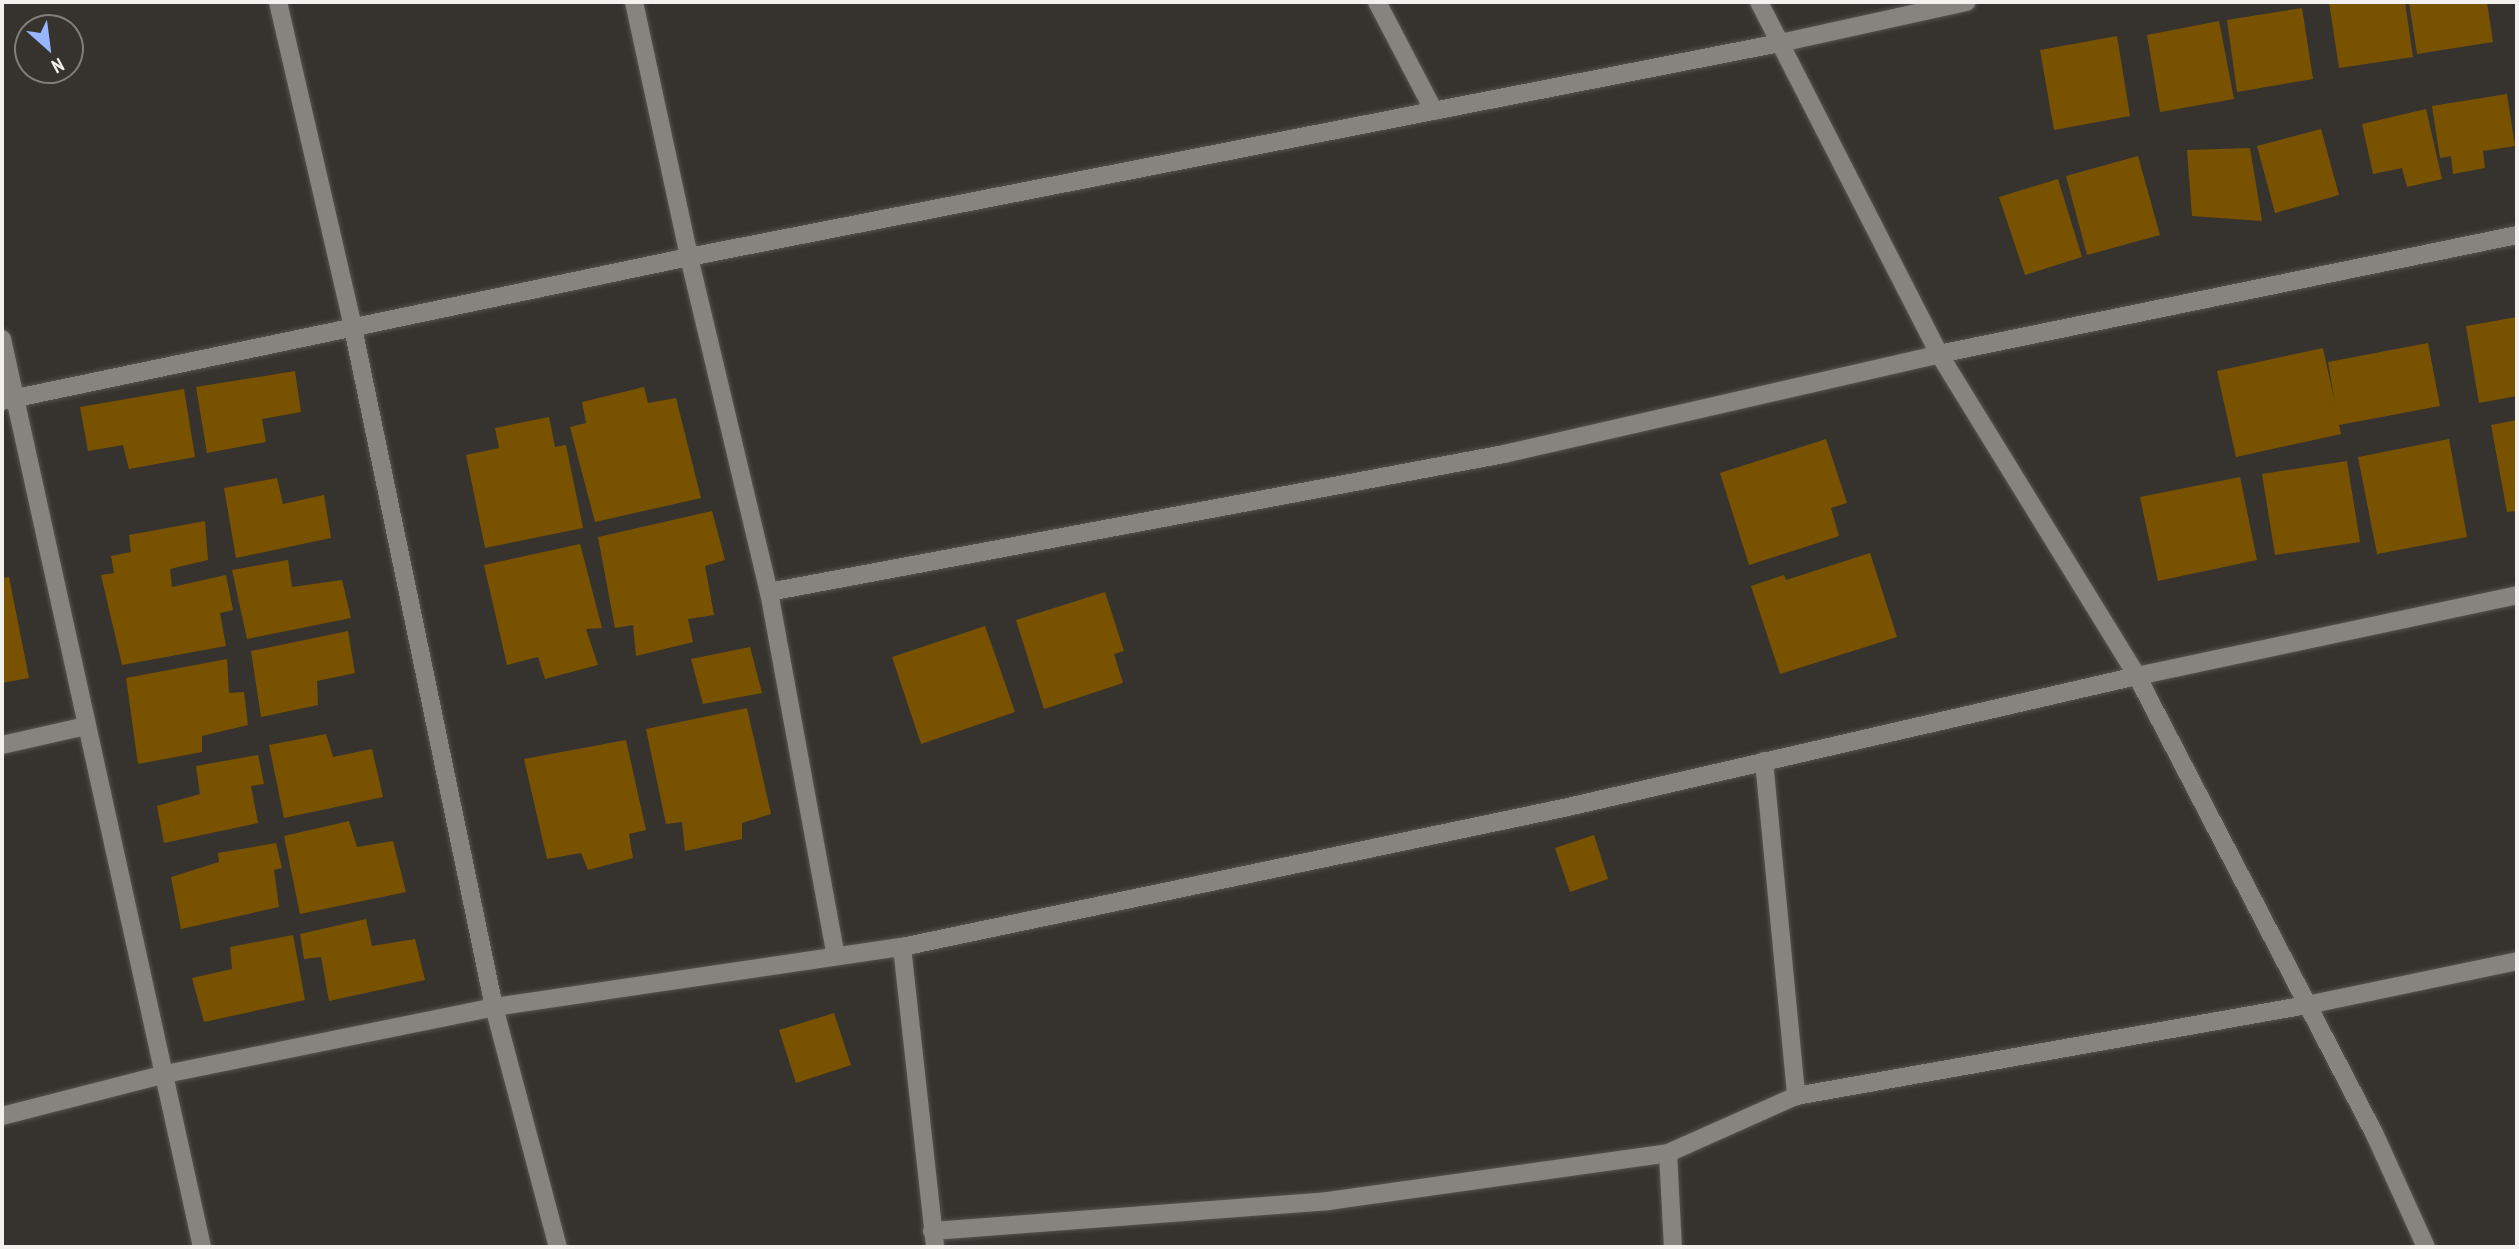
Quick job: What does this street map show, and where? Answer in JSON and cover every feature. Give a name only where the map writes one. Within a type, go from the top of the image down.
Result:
[{"type":"street","points":[[278,2],[353,328],[494,1007],[558,1247]]},
{"type":"street","points":[[634,2],[689,257],[769,592],[836,956]]},
{"type":"street","points":[[1377,2],[1434,111]]},
{"type":"street","points":[[1759,2],[1939,354],[2137,676],[2374,1133],[2426,1247]]},
{"type":"street","points":[[8,400],[689,257],[1780,43],[1967,2]]},
{"type":"street","points":[[769,592],[1504,454],[1939,354],[2517,234]]},
{"type":"street","points":[[2,339],[8,400],[166,1074],[202,1247]]},
{"type":"street","points":[[2,1116],[166,1074],[494,1007],[902,947],[1567,807],[2137,676],[2517,595]]},
{"type":"street","points":[[2,745],[86,726]]},
{"type":"street","points":[[1764,761],[1796,1096]]},
{"type":"street","points":[[902,947],[934,1239],[1328,1201],[1668,1153],[1796,1096],[2307,1005],[2517,961]]},
{"type":"street","points":[[1668,1153],[1673,1247]]},
{"type":"building","points":[[2329,2],[2405,2],[2413,57],[2339,68]]},
{"type":"building","points":[[2409,2],[2487,2],[2493,42],[2417,54]]},
{"type":"building","points":[[2302,8],[2313,79],[2237,92],[2227,20]]},
{"type":"building","points":[[2219,21],[2234,99],[2160,112],[2147,35]]},
{"type":"building","points":[[2117,36],[2130,116],[2054,130],[2040,50]]},
{"type":"building","points":[[2507,94],[2515,146],[2483,151],[2485,168],[2453,174],[2451,156],[2440,158],[2432,106]]},
{"type":"building","points":[[2426,109],[2442,179],[2407,187],[2402,168],[2373,174],[2362,124]]},
{"type":"building","points":[[2321,129],[2339,195],[2275,213],[2257,146]]},
{"type":"building","points":[[2250,148],[2262,221],[2192,216],[2187,150]]},
{"type":"building","points":[[2138,156],[2160,235],[2087,255],[2066,176]]},
{"type":"building","points":[[2058,179],[2082,257],[2025,275],[1999,197]]},
{"type":"building","points":[[2517,317],[2517,396],[2479,403],[2466,326]]},
{"type":"building","points":[[2428,343],[2440,406],[2339,425],[2341,434],[2236,457],[2217,371],[2323,348],[2335,404],[2328,362]]},
{"type":"building","points":[[295,371],[301,412],[262,419],[266,442],[207,453],[196,387]]},
{"type":"building","points":[[644,387],[648,403],[676,398],[701,498],[595,522],[570,427],[586,423],[582,402]]},
{"type":"building","points":[[184,389],[195,457],[129,469],[123,445],[88,451],[80,407]]},
{"type":"building","points":[[549,417],[555,447],[566,445],[583,528],[485,548],[466,455],[499,448],[495,428]]},
{"type":"building","points":[[2517,420],[2517,511],[2507,512],[2491,425]]},
{"type":"building","points":[[1826,439],[1847,503],[1831,508],[1839,536],[1749,565],[1720,473]]},
{"type":"building","points":[[2449,439],[2467,537],[2377,554],[2358,457]]},
{"type":"building","points":[[2347,461],[2360,542],[2275,555],[2262,474]]},
{"type":"building","points":[[2240,477],[2257,560],[2158,581],[2140,497]]},
{"type":"building","points":[[277,478],[283,504],[324,495],[331,538],[236,558],[224,488]]},
{"type":"building","points":[[712,511],[725,560],[705,566],[714,615],[688,619],[693,642],[636,656],[633,625],[615,628],[598,537]]},
{"type":"building","points":[[205,521],[208,560],[170,569],[172,587],[226,575],[233,610],[220,613],[226,646],[122,665],[101,575],[114,573],[111,556],[131,552],[129,535]]},
{"type":"building","points":[[580,544],[602,628],[586,629],[598,665],[545,679],[538,657],[507,665],[484,565]]},
{"type":"building","points":[[1870,553],[1897,637],[1780,674],[1751,586],[1784,575],[1786,580]]},
{"type":"building","points":[[288,560],[292,587],[342,580],[351,618],[247,639],[232,570]]},
{"type":"building","points":[[9,577],[29,678],[2,683],[2,578]]},
{"type":"building","points":[[1105,592],[1124,651],[1114,654],[1123,683],[1044,709],[1016,620]]},
{"type":"building","points":[[985,626],[1015,712],[921,744],[892,657]]},
{"type":"building","points":[[348,631],[355,673],[317,681],[318,705],[261,717],[251,651]]},
{"type":"building","points":[[750,647],[762,693],[703,704],[691,659]]},
{"type":"building","points":[[227,659],[229,693],[244,692],[248,725],[202,736],[202,752],[138,764],[126,678]]},
{"type":"building","points":[[747,708],[771,814],[742,823],[742,839],[685,851],[682,822],[666,824],[646,729]]},
{"type":"building","points":[[326,734],[333,757],[372,749],[383,797],[284,818],[269,745]]},
{"type":"building","points":[[626,740],[646,830],[629,834],[633,858],[588,870],[581,853],[547,859],[524,759]]},
{"type":"building","points":[[258,755],[264,784],[251,786],[258,823],[164,843],[157,806],[200,794],[196,766]]},
{"type":"building","points":[[349,821],[357,847],[393,841],[406,892],[300,914],[284,836]]},
{"type":"building","points":[[1594,835],[1608,879],[1570,892],[1555,848]]},
{"type":"building","points":[[276,843],[282,868],[274,870],[279,907],[181,929],[171,877],[219,862],[218,853]]},
{"type":"building","points":[[366,919],[372,946],[415,939],[425,980],[329,1001],[321,957],[304,959],[300,934]]},
{"type":"building","points":[[293,935],[305,1000],[204,1022],[192,978],[232,969],[230,947]]},
{"type":"building","points":[[834,1013],[851,1065],[796,1083],[779,1030]]}]
